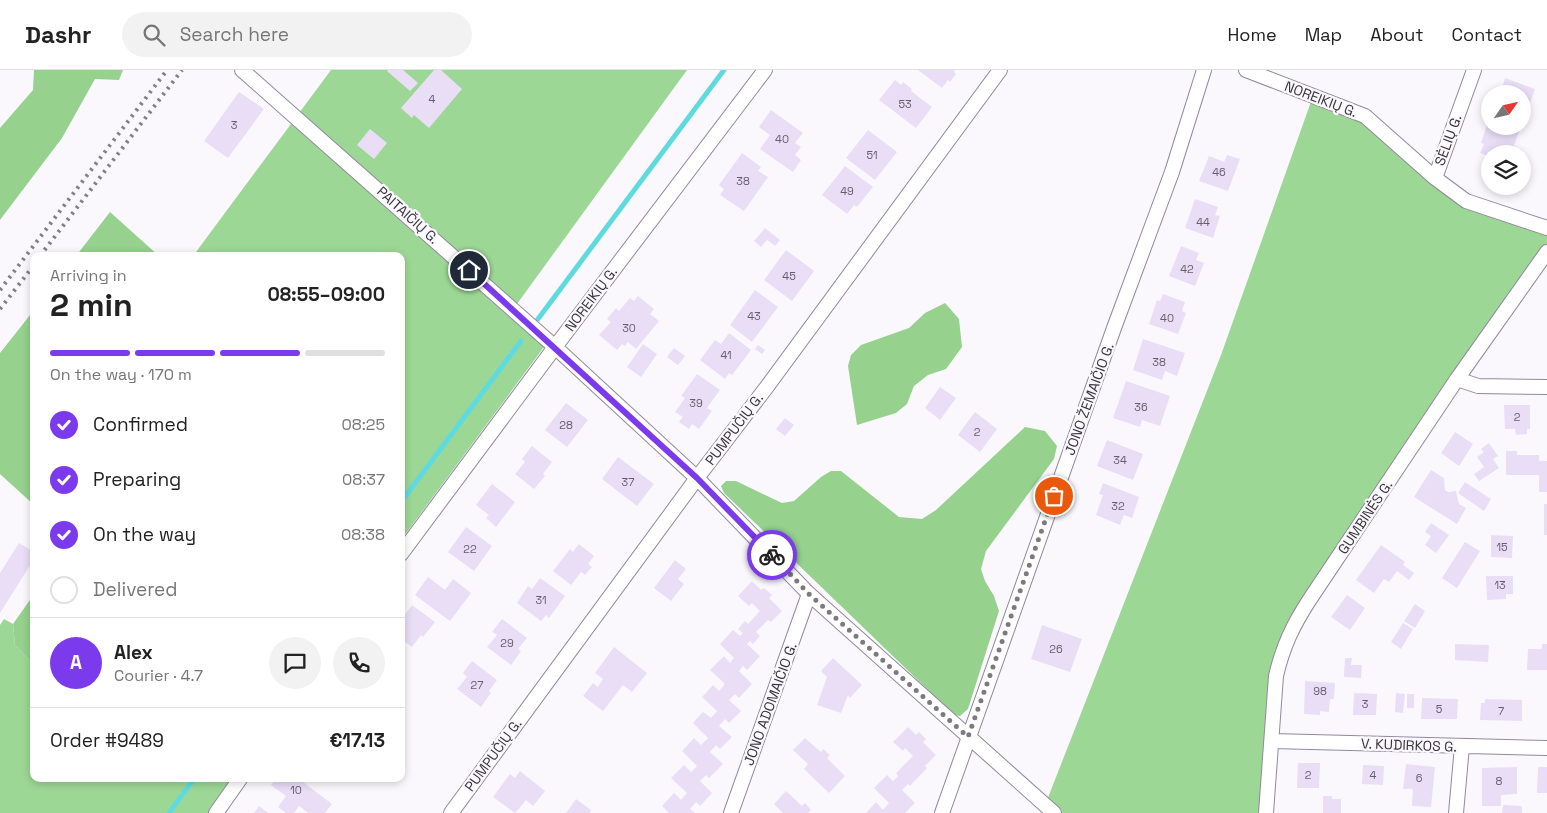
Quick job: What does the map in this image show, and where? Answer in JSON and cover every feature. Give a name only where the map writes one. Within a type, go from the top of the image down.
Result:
[{"type":"street","name":"PAITAIČIŲ G.","points":[[242,70],[555,347],[697,478],[809,594],[1054,813]]},
{"type":"street","name":"NOREIKIŲ G.","points":[[405,549],[765,70]]},
{"type":"street","name":"PUMPUČIŲ G.","points":[[451,813],[1000,70]]},
{"type":"street","name":"JONO ŽEMAIČIO G.","points":[[942,813],[1172,172],[1204,70]]},
{"type":"street","name":"NOREIKIŲ G.","points":[[1246,70],[1365,116],[1435,178]]},
{"type":"street","name":"SĖLIŲ G.","points":[[1474,70],[1435,178],[1466,201],[1547,228]]},
{"type":"street","name":"GUMBINĖS G.","points":[[1266,813],[1276,676],[1288,635],[1457,379],[1547,252]]},
{"type":"street","points":[[1457,379],[1478,386],[1547,387]]},
{"type":"street","name":"JONO ADOMAIČIO G.","points":[[730,813],[809,594]]},
{"type":"street","name":"V. KUDIRKOS G.","points":[[1272,741],[1547,748]]},
{"type":"street","points":[[1456,813],[1462,746]]},
{"type":"street","points":[[216,813],[238,782]]},
{"type":"green space","points":[[34,70],[123,70],[119,80],[95,79],[62,138],[0,220],[0,128],[33,90]]},
{"type":"green space","points":[[331,70],[687,70],[509,315],[544,347],[405,535],[405,252],[196,252]]},
{"type":"green space","points":[[1313,96],[1365,116],[1466,201],[1547,228],[1547,252],[1281,654],[1266,813],[1042,813],[1221,355]]},
{"type":"green space","points":[[110,212],[155,252],[79,252]]},
{"type":"green space","points":[[945,303],[959,319],[962,347],[946,369],[928,375],[914,386],[907,404],[896,413],[857,425],[848,366],[851,355],[861,345],[909,328],[925,313]]},
{"type":"green space","points":[[30,315],[30,501],[0,474],[0,353]]},
{"type":"green space","points":[[1025,427],[1045,431],[1057,446],[1054,459],[986,551],[981,569],[999,611],[968,709],[960,716],[954,715],[724,493],[721,486],[726,481],[736,481],[782,503],[794,501],[821,477],[831,471],[841,471],[899,517],[922,519],[936,510]]},
{"type":"green space","points":[[30,600],[30,661],[15,645],[13,624]]},
{"type":"green space","points":[[4,619],[13,624],[15,645],[30,661],[30,782],[230,782],[209,813],[0,813],[0,625]]},
{"type":"building","points":[[388,70],[403,70],[418,83],[410,91]]},
{"type":"building","points":[[434,70],[441,70],[462,89],[429,128],[414,115],[412,118],[401,108]]},
{"type":"building","points":[[918,70],[955,70],[956,74],[942,88]]},
{"type":"building","points":[[1505,78],[1524,85],[1503,85]]},
{"type":"building","points":[[895,80],[901,85],[903,82],[912,89],[911,91],[932,107],[916,128],[879,100]]},
{"type":"building","points":[[1531,88],[1535,89],[1531,100]]},
{"type":"building","points":[[239,92],[264,109],[228,158],[204,141]]},
{"type":"building","points":[[771,110],[803,133],[795,143],[801,147],[795,155],[801,160],[793,172],[760,149],[770,135],[759,127]]},
{"type":"building","points":[[370,129],[387,143],[374,159],[357,145]]},
{"type":"building","points":[[868,130],[897,152],[875,180],[846,158]]},
{"type":"building","points":[[1484,135],[1518,135],[1514,145],[1484,145],[1481,143]]},
{"type":"building","points":[[742,153],[761,167],[758,171],[768,177],[744,211],[720,195],[724,189],[719,185]]},
{"type":"building","points":[[1227,155],[1240,159],[1228,191],[1199,181],[1209,156],[1224,162]]},
{"type":"building","points":[[845,166],[873,187],[857,207],[854,205],[847,214],[822,195]]},
{"type":"building","points":[[1195,199],[1218,207],[1215,215],[1220,216],[1213,238],[1185,228]]},
{"type":"building","points":[[765,228],[780,240],[775,246],[767,240],[761,247],[754,241]]},
{"type":"building","points":[[1181,246],[1199,253],[1196,260],[1204,263],[1195,286],[1169,276]]},
{"type":"building","points":[[786,250],[814,271],[792,301],[764,280]]},
{"type":"building","points":[[755,290],[778,307],[752,342],[730,325]]},
{"type":"building","points":[[1163,294],[1185,302],[1182,311],[1186,313],[1178,334],[1149,324],[1157,300],[1160,301]]},
{"type":"building","points":[[638,296],[654,309],[650,314],[659,321],[636,349],[628,342],[625,346],[622,344],[617,350],[599,335],[611,322],[607,319],[616,308],[619,311],[630,298],[634,301]]},
{"type":"building","points":[[729,333],[751,350],[732,375],[729,373],[725,379],[700,360],[715,340],[721,344]]},
{"type":"building","points":[[1143,339],[1185,353],[1177,376],[1165,371],[1162,380],[1133,370]]},
{"type":"building","points":[[643,344],[657,354],[641,377],[627,367]]},
{"type":"building","points":[[758,345],[765,350],[762,354],[755,349]]},
{"type":"building","points":[[674,348],[685,356],[678,365],[667,357]]},
{"type":"building","points":[[697,374],[720,390],[707,408],[712,411],[699,429],[692,424],[689,429],[679,422],[683,417],[675,412],[685,398],[681,396]]},
{"type":"building","points":[[1126,381],[1170,396],[1160,426],[1142,420],[1140,427],[1113,418]]},
{"type":"building","points":[[940,387],[956,398],[940,420],[925,408]]},
{"type":"building","points":[[566,403],[588,420],[567,447],[545,430]]},
{"type":"building","points":[[1504,405],[1530,405],[1530,429],[1527,429],[1527,434],[1516,435],[1515,429],[1505,429]]},
{"type":"building","points":[[975,412],[997,429],[980,452],[958,435]]},
{"type":"building","points":[[785,418],[794,425],[785,436],[776,429]]},
{"type":"building","points":[[1455,432],[1473,444],[1459,466],[1441,453]]},
{"type":"building","points":[[1107,440],[1143,454],[1133,480],[1097,466]]},
{"type":"building","points":[[1489,443],[1498,456],[1493,459],[1499,468],[1479,481],[1474,474],[1484,467],[1477,457],[1484,452],[1481,449]]},
{"type":"building","points":[[532,446],[552,462],[543,474],[545,476],[534,489],[515,474],[525,462],[522,459]]},
{"type":"building","points":[[1506,451],[1517,451],[1517,455],[1539,455],[1539,461],[1547,461],[1547,492],[1539,492],[1539,475],[1506,475]]},
{"type":"building","points":[[618,457],[654,484],[637,506],[602,479]]},
{"type":"building","points":[[1431,470],[1444,478],[1445,490],[1448,492],[1456,491],[1459,504],[1466,508],[1457,524],[1414,497]]},
{"type":"building","points":[[1465,482],[1491,499],[1484,511],[1458,493]]},
{"type":"building","points":[[1103,483],[1139,497],[1132,518],[1124,515],[1120,525],[1096,515],[1103,495],[1099,494]]},
{"type":"building","points":[[492,484],[515,502],[496,527],[486,518],[489,515],[476,505]]},
{"type":"building","points":[[1544,504],[1547,504],[1547,535],[1544,535]]},
{"type":"building","points":[[1431,523],[1449,535],[1436,553],[1425,545],[1431,536],[1425,532]]},
{"type":"building","points":[[466,527],[492,546],[474,571],[448,552]]},
{"type":"building","points":[[1491,535],[1513,536],[1512,558],[1491,557]]},
{"type":"building","points":[[1465,542],[1480,551],[1457,588],[1442,578]]},
{"type":"building","points":[[19,543],[30,550],[30,565],[0,613],[0,573]]},
{"type":"building","points":[[579,544],[594,556],[588,564],[592,567],[585,575],[581,572],[571,585],[553,571],[570,549],[573,552]]},
{"type":"building","points":[[1381,545],[1405,562],[1403,565],[1414,573],[1409,580],[1397,571],[1389,582],[1384,579],[1374,593],[1356,580]]},
{"type":"building","points":[[675,560],[686,569],[678,579],[684,584],[671,601],[654,588]]},
{"type":"building","points":[[1486,576],[1513,576],[1513,594],[1506,594],[1506,599],[1487,600]]},
{"type":"building","points":[[428,577],[445,590],[453,579],[471,593],[450,621],[415,595]]},
{"type":"building","points":[[540,578],[565,596],[549,618],[546,615],[541,621],[517,603],[528,586],[532,589]]},
{"type":"building","points":[[752,581],[761,590],[764,588],[772,595],[769,598],[782,611],[771,622],[768,620],[756,632],[760,636],[753,644],[750,641],[747,644],[760,656],[747,670],[743,666],[739,671],[752,684],[739,698],[735,694],[729,700],[741,711],[729,723],[725,719],[719,726],[732,737],[720,749],[716,745],[710,752],[723,764],[709,778],[706,775],[700,781],[712,793],[700,806],[696,802],[690,809],[695,813],[669,813],[662,806],[674,793],[681,800],[687,793],[671,778],[684,765],[691,772],[697,766],[682,751],[694,738],[701,745],[708,738],[693,723],[703,712],[711,718],[717,711],[702,697],[713,685],[719,691],[725,684],[710,670],[724,656],[730,663],[734,658],[720,644],[733,630],[740,636],[743,633],[738,629],[745,621],[748,624],[760,611],[752,603],[749,606],[738,596]]},
{"type":"building","points":[[1347,595],[1365,608],[1350,630],[1331,617]]},
{"type":"building","points":[[1415,604],[1425,611],[1415,628],[1404,621]]},
{"type":"building","points":[[412,605],[435,622],[423,637],[421,635],[412,647],[405,642],[405,614]]},
{"type":"building","points":[[502,619],[527,638],[518,649],[521,651],[511,665],[487,647],[497,635],[492,632]]},
{"type":"building","points":[[1403,623],[1413,629],[1401,649],[1391,642]]},
{"type":"building","points":[[1042,625],[1082,639],[1070,672],[1031,659]]},
{"type":"building","points":[[1455,644],[1489,645],[1488,662],[1455,660]]},
{"type":"building","points":[[1542,644],[1547,644],[1547,670],[1527,670],[1528,649],[1542,649]]},
{"type":"building","points":[[614,647],[647,673],[632,692],[623,685],[603,711],[583,696],[593,683],[598,687],[603,679],[595,673]]},
{"type":"building","points":[[833,658],[862,685],[850,698],[848,695],[841,713],[817,705],[827,677],[821,671]]},
{"type":"building","points":[[1345,658],[1352,658],[1351,665],[1362,665],[1361,678],[1344,677]]},
{"type":"building","points":[[472,661],[497,680],[481,707],[457,689],[467,677],[463,673]]},
{"type":"building","points":[[1305,681],[1335,683],[1334,699],[1330,699],[1329,712],[1320,711],[1320,715],[1304,714]]},
{"type":"building","points":[[1354,693],[1377,694],[1376,715],[1353,715]]},
{"type":"building","points":[[1396,693],[1405,694],[1403,713],[1395,712]]},
{"type":"building","points":[[1407,694],[1414,694],[1414,708],[1407,708]]},
{"type":"building","points":[[1422,698],[1458,699],[1457,719],[1421,719]]},
{"type":"building","points":[[1485,699],[1522,700],[1522,721],[1480,720],[1481,703],[1485,703]]},
{"type":"building","points":[[908,727],[916,735],[919,732],[926,739],[923,742],[936,755],[910,786],[908,784],[902,790],[915,803],[905,813],[866,813],[876,802],[883,810],[889,803],[874,788],[887,775],[893,781],[898,776],[896,773],[913,756],[905,748],[903,751],[893,742]]},
{"type":"building","points":[[805,738],[821,752],[823,749],[830,755],[827,758],[845,776],[829,793],[804,769],[808,764],[793,750]]},
{"type":"building","points":[[1298,763],[1320,763],[1319,788],[1297,788]]},
{"type":"building","points":[[1406,764],[1435,767],[1431,807],[1412,806],[1413,789],[1403,789]]},
{"type":"building","points":[[1363,765],[1384,766],[1383,785],[1362,784]]},
{"type":"building","points":[[1517,767],[1517,794],[1501,795],[1501,806],[1482,806],[1482,768]]},
{"type":"building","points":[[1538,767],[1547,767],[1547,793],[1537,793]]},
{"type":"building","points":[[520,771],[545,791],[533,806],[526,800],[515,813],[493,797],[510,774],[515,778]]},
{"type":"building","points":[[274,782],[303,782],[332,804],[325,813],[308,813],[299,806],[294,813],[286,813],[278,807],[286,796],[271,785]]},
{"type":"building","points":[[786,791],[802,806],[805,803],[811,810],[808,813],[783,813],[774,804]]},
{"type":"building","points":[[1323,796],[1341,799],[1341,813],[1323,813]]},
{"type":"building","points":[[576,799],[591,810],[590,813],[566,813]]},
{"type":"building","points":[[1503,805],[1522,806],[1522,813],[1502,813]]},
{"type":"building","points":[[259,806],[268,813],[254,813]]},
{"type":"waterway","points":[[538,319],[724,70]]},
{"type":"waterway","points":[[405,497],[521,341]]},
{"type":"waterway","points":[[169,813],[192,782]]},
{"type":"railway","points":[[0,290],[167,70]]},
{"type":"railway","points":[[43,252],[182,70]]},
{"type":"railway","points":[[0,309],[30,270]]},
{"type":"way so far","points":[[772,555],[809,594],[968,737],[1054,496]]},
{"type":"route","points":[[469,270],[697,478],[772,555]]}]
